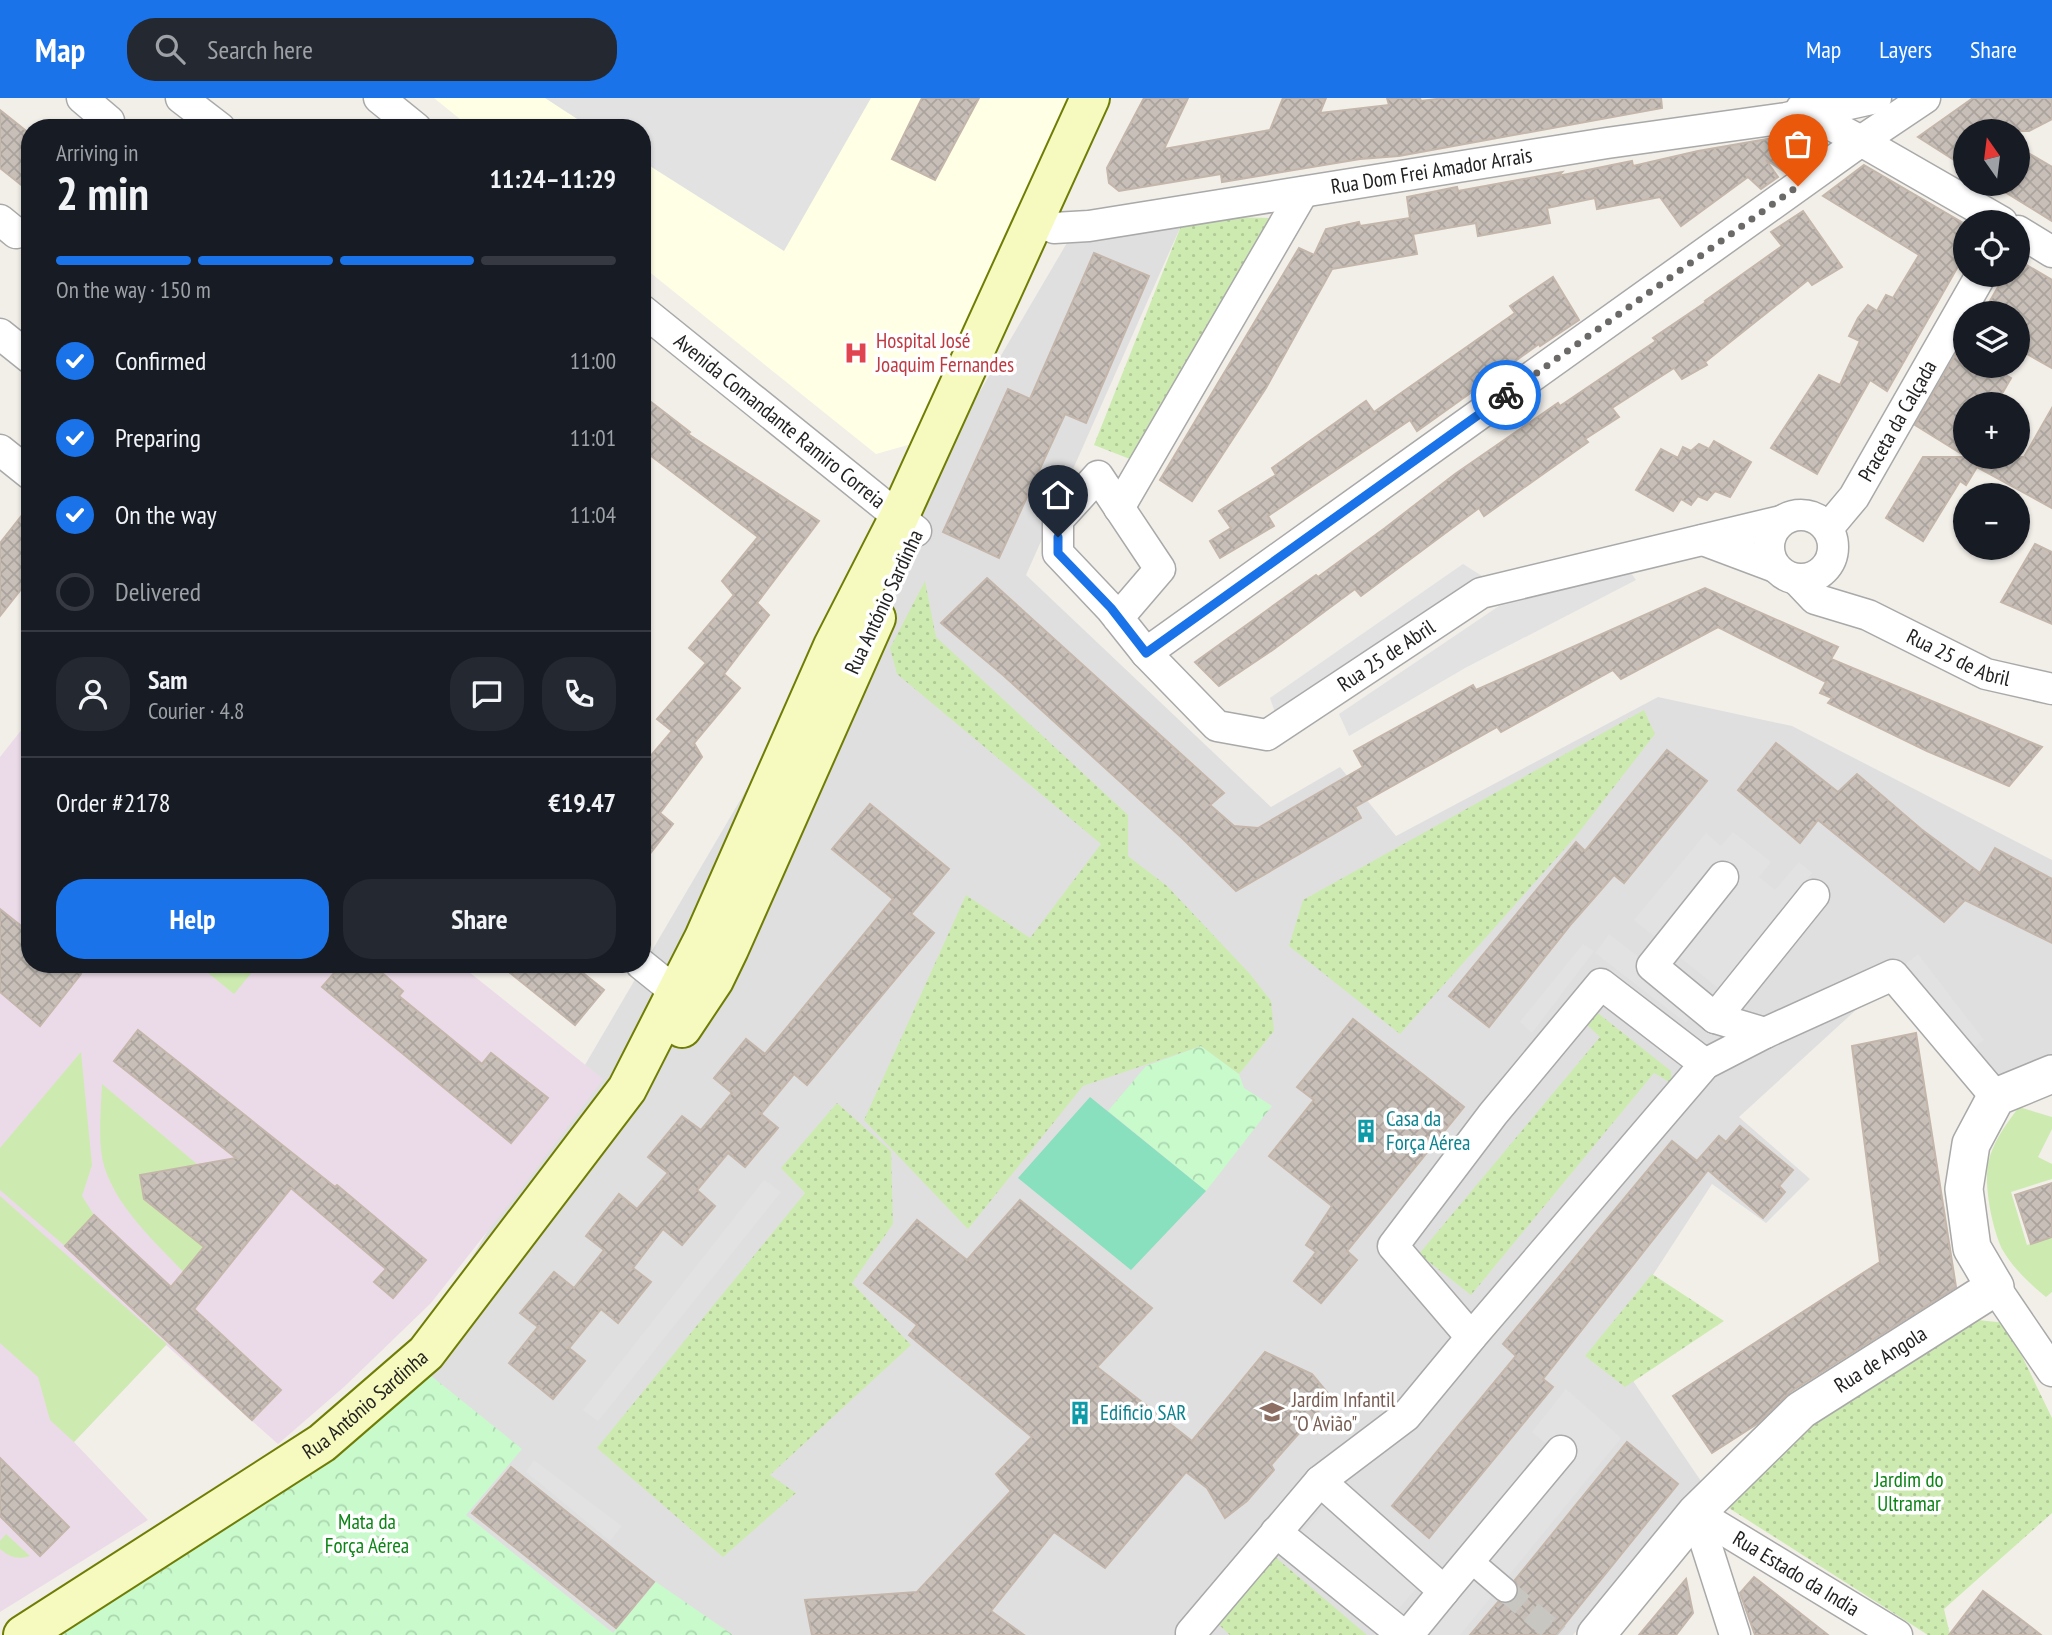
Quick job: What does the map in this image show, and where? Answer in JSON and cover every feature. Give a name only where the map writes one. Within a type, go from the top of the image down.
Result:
[{"type":"main road","name":"Rua António Sardinha","points":[[627,1089],[663,1057],[714,980],[1090,98]]},
{"type":"main road","name":"Rua António Sardinha","points":[[23,1635],[322,1443],[426,1353],[627,1089],[704,938],[833,646],[908,524],[1054,228],[1113,98]]},
{"type":"street","points":[[82,98],[107,119]]},
{"type":"street","points":[[181,98],[208,119]]},
{"type":"street","points":[[379,98],[405,119]]},
{"type":"street","points":[[1782,98],[1981,210]]},
{"type":"street","name":"Rua Dom Frei Amador Arrais","points":[[1054,228],[1089,226],[1808,113],[1877,98]]},
{"type":"street","points":[[1146,653],[1861,141],[1925,98]]},
{"type":"street","points":[[1119,508],[1303,192]]},
{"type":"street","points":[[2030,238],[2052,252]]},
{"type":"street","name":"Praceta da Calçada","points":[[1786,573],[1809,579],[1821,573],[1829,564],[1831,540],[1974,287]]},
{"type":"street","name":"Avenida Comandante Ramiro Correia","points":[[651,317],[908,524]]},
{"type":"street","points":[[0,334],[21,351]]},
{"type":"street","name":"Rua 25 de Abril","points":[[1118,618],[1160,569],[1098,476],[1058,520],[1058,553],[1111,608],[1118,618],[1146,653],[1217,726],[1267,734],[1481,593],[1781,521]]},
{"type":"street","points":[[1786,573],[1769,555],[1773,530],[1781,521],[1793,515],[1818,519],[1831,540]]},
{"type":"street","name":"Rua 25 de Abril","points":[[1703,540],[1786,573],[1815,599],[1868,615],[1986,674],[2052,689]]},
{"type":"street","name":"Rua 25 de Abril","points":[[1831,540],[1844,587],[1868,615]]},
{"type":"street","points":[[1723,877],[1653,966],[1715,1018],[1765,1033]]},
{"type":"street","points":[[1715,1018],[1814,895]]},
{"type":"street","points":[[651,972],[677,993],[714,980]]},
{"type":"street","points":[[1193,1635],[1191,1633],[1320,1481],[1406,1416],[1705,1064],[1765,1033],[1893,975],[1996,1097]]},
{"type":"street","points":[[1471,1337],[1393,1246],[1493,1114],[1601,984],[1705,1064]]},
{"type":"street","points":[[2052,1074],[1996,1097],[1971,1144],[1964,1189],[1972,1248],[2052,1371]]},
{"type":"street","name":"Rua de Angola","points":[[1596,1635],[1696,1513],[1801,1410],[1995,1287]]},
{"type":"street","points":[[1408,1635],[1561,1451]]},
{"type":"street","points":[[1320,1481],[1444,1591]]},
{"type":"street","points":[[1696,1513],[1735,1635]]},
{"type":"street","name":"Rua Estado da India","points":[[1696,1513],[1897,1635]]},
{"type":"street","points":[[1276,1532],[1403,1635]]},
{"type":"street","points":[[1471,1560],[1505,1590]]},
{"type":"shaded area","name":"Hospital José Joaquim Fernandes","points":[[434,98],[1075,98],[922,441],[876,454],[651,273],[651,119],[460,119]]},
{"type":"shaded area","points":[[545,98],[871,98],[784,251],[651,167],[651,119],[577,119]]},
{"type":"shaded area","points":[[1180,228],[1026,575],[1271,807],[1340,767],[1396,836],[1658,697],[1792,726],[2052,860],[2052,1067],[1996,1097],[1893,976],[1739,1117],[1810,1179],[1766,1223],[1712,1184],[1608,1344],[1705,1487],[1573,1635],[537,1635],[365,1440],[639,973],[651,973],[651,952],[1071,236]]},
{"type":"shaded area","points":[[1463,564],[1482,576],[1276,715],[1270,698]]},
{"type":"shaded area","points":[[1631,573],[1636,580],[1465,668],[1349,736],[1339,714],[1499,606]]},
{"type":"shaded area","points":[[21,730],[21,973],[470,973],[603,1079],[431,1303],[344,1387],[278,1444],[166,1345],[74,1442],[148,1520],[0,1612],[0,757]]},
{"type":"shaded area","points":[[1733,832],[1771,862],[1759,877],[1775,890],[1799,862],[1812,873],[1718,988],[1634,920],[1706,833],[1721,846]]},
{"type":"shaded area","points":[[1609,934],[1697,1002],[1686,1023],[1595,953]]},
{"type":"shaded area","points":[[1583,944],[1594,951],[1532,1033],[1520,1022]]},
{"type":"shaded area","points":[[1918,954],[1984,1040],[1969,1051],[1904,965]]},
{"type":"shaded area","points":[[764,1180],[781,1192],[598,1421],[583,1410]]},
{"type":"shaded area","points":[[1566,1389],[1621,1438],[1460,1635],[1417,1635],[1561,1456],[1532,1432]]},
{"type":"shaded area","points":[[534,1460],[622,1526],[610,1541],[526,1472]]},
{"type":"shaded area","points":[[1327,1503],[1421,1583],[1390,1619],[1296,1539]]},
{"type":"green space","points":[[1185,216],[1276,218],[1135,461],[1094,445]]},
{"type":"green space","points":[[925,581],[936,637],[1128,815],[1128,856],[1167,886],[1250,974],[1271,1001],[1274,1031],[1239,1074],[1201,1046],[1083,1086],[968,1229],[864,1120],[966,895],[1030,938],[1101,844],[897,674],[890,648]]},
{"type":"green space","points":[[1644,710],[1655,734],[1576,836],[1400,1034],[1289,946],[1303,900]]},
{"type":"green space","points":[[208,973],[251,973],[234,994]]},
{"type":"green space","points":[[1594,1010],[1671,1071],[1671,1083],[1654,1073],[1471,1295],[1419,1254],[1600,1037],[1582,1020]]},
{"type":"green space","points":[[1201,1046],[1239,1074],[1244,1088],[1272,1106],[1206,1191],[1108,1111],[1146,1066]]},
{"type":"green space","points":[[81,1052],[92,1165],[82,1196],[94,1215],[65,1246],[0,1190],[0,1148]]},
{"type":"green space","points":[[102,1084],[198,1165],[140,1175],[204,1247],[193,1261],[193,1282],[136,1222],[113,1187],[101,1150]]},
{"type":"green space","points":[[1090,1097],[1206,1191],[1131,1270],[1018,1178]]},
{"type":"green space","points":[[837,1103],[891,1151],[893,1224],[852,1283],[911,1345],[770,1475],[796,1493],[723,1557],[597,1448],[805,1193],[781,1168]]},
{"type":"green space","points":[[2019,1107],[2052,1117],[2052,1129],[2038,1157],[2052,1164],[2052,1179],[2011,1192],[2027,1245],[2052,1237],[2052,1292],[2046,1297],[2022,1275],[2002,1249],[1992,1219],[1988,1195],[1987,1173],[1990,1156],[2000,1134]]},
{"type":"green space","points":[[0,1196],[167,1344],[74,1442],[50,1420],[38,1377],[0,1343]]},
{"type":"green space","points":[[1652,1274],[1724,1321],[1625,1387],[1585,1356]]},
{"type":"green space","name":"Jardim do Ultramar","points":[[1978,1320],[2006,1323],[2052,1418],[2052,1513],[1944,1609],[1950,1635],[1928,1635],[1721,1503],[1815,1419]]},
{"type":"green space","name":"Mata da Força Aérea","points":[[425,1371],[522,1449],[466,1515],[613,1633],[656,1582],[733,1635],[51,1635]]},
{"type":"green space","points":[[6,1534],[30,1556],[14,1557],[0,1549],[0,1541]]},
{"type":"green space","points":[[1274,1556],[1367,1635],[1230,1635],[1217,1623]]},
{"type":"building","points":[[922,98],[979,98],[935,180],[892,159]]},
{"type":"building","points":[[1144,98],[1188,98],[1164,149],[1270,130],[1283,98],[1326,98],[1320,113],[1389,105],[1387,98],[1420,98],[1421,101],[1444,98],[1661,98],[1662,108],[1399,156],[1360,159],[1222,182],[1221,174],[1119,191],[1109,183],[1107,168]]},
{"type":"building","points":[[1973,98],[2052,98],[2052,119],[2030,130],[2030,119],[1953,119],[1953,159],[1918,137]]},
{"type":"building","points":[[0,110],[21,127],[21,185],[0,168]]},
{"type":"building","points":[[1801,133],[1824,144],[1785,172],[1766,160],[1778,177],[1761,189],[1748,177],[1681,226],[1660,197],[1597,209],[1595,198],[1547,208],[1550,223],[1478,236],[1476,223],[1413,234],[1417,254],[1332,269],[1266,388],[1192,501],[1160,480],[1299,248],[1314,255],[1326,229],[1359,222],[1360,226],[1410,218],[1407,197],[1457,187],[1458,191],[1562,172],[1558,176],[1632,161],[1633,166],[1698,151]]},
{"type":"building","points":[[2030,154],[2052,167],[2052,221],[2011,196],[2030,196]]},
{"type":"building","points":[[1864,165],[1953,217],[1953,275],[1887,391],[1870,380],[1817,474],[1771,448],[1819,375],[1840,385],[1860,341],[1849,336],[1858,318],[1868,305],[1877,311],[1886,295],[1893,298],[1919,255],[1823,196]]},
{"type":"building","points":[[1803,211],[1842,267],[1812,285],[1808,280],[1705,362],[1707,365],[1682,379],[1674,368],[1612,408],[1619,417],[1585,439],[1588,442],[1484,516],[1479,508],[1361,596],[1355,589],[1219,686],[1195,662],[1316,575],[1318,577],[1455,474],[1558,403],[1560,406],[1656,341],[1653,338],[1782,246],[1771,232]]},
{"type":"building","points":[[1094,253],[1149,276],[1086,423],[1065,414],[999,558],[943,532],[1008,389],[1030,399]]},
{"type":"building","points":[[2030,267],[2052,280],[2052,368],[2030,356],[2030,301],[1990,301],[1998,287],[2030,287]]},
{"type":"building","points":[[1553,277],[1579,320],[1540,346],[1539,344],[1417,431],[1410,420],[1268,516],[1274,526],[1220,558],[1210,541],[1231,528],[1219,511],[1276,475],[1272,468],[1366,401],[1374,412],[1515,313],[1510,306]]},
{"type":"building","points":[[1953,359],[1953,378],[2011,378],[2003,392],[1953,392],[1953,449],[1915,425]]},
{"type":"building","points":[[651,402],[690,432],[688,434],[819,521],[757,603],[769,615],[724,674],[740,688],[694,743],[702,757],[660,813],[673,824],[651,852],[651,756],[672,731],[657,719],[706,663],[689,648],[734,595],[722,581],[758,537],[651,456]]},
{"type":"building","points":[[2052,408],[2052,508],[2030,496],[2030,483],[2006,483],[1981,469],[2030,469],[2030,446]]},
{"type":"building","points":[[1714,441],[1751,462],[1730,497],[1715,491],[1707,500],[1698,496],[1691,505],[1681,499],[1673,511],[1636,490],[1661,449],[1678,458],[1683,447],[1691,451],[1699,444],[1709,449]]},
{"type":"building","points":[[1923,457],[1953,457],[1953,469],[1976,469],[1967,483],[1953,483],[1953,492],[1923,541],[1886,518]]},
{"type":"building","points":[[21,516],[21,589],[0,616],[0,543]]},
{"type":"building","points":[[2035,544],[2052,552],[2052,624],[2001,602],[2026,560],[2030,560],[2030,553]]},
{"type":"building","points":[[987,578],[1224,793],[1210,805],[1234,826],[1258,828],[1363,767],[1354,751],[1473,685],[1476,690],[1705,588],[1838,647],[1831,659],[2042,747],[2009,786],[1927,751],[1828,703],[1832,698],[1820,693],[1826,682],[1718,627],[1621,679],[1613,670],[1501,732],[1497,727],[1355,807],[1361,818],[1236,891],[1182,838],[1003,675],[941,623]]},
{"type":"building","points":[[1776,743],[1838,792],[1857,774],[1921,829],[1980,873],[1995,848],[2052,879],[2052,943],[1965,900],[1944,922],[1818,820],[1800,843],[1738,790]]},
{"type":"building","points":[[1667,750],[1707,781],[1624,883],[1614,875],[1489,1027],[1449,996],[1576,842],[1585,851]]},
{"type":"building","points":[[870,804],[949,869],[911,914],[934,933],[807,1085],[794,1074],[761,1114],[778,1128],[745,1167],[728,1153],[697,1190],[715,1206],[682,1245],[663,1229],[633,1268],[651,1282],[618,1323],[601,1309],[569,1348],[585,1361],[553,1399],[509,1363],[538,1327],[520,1313],[554,1272],[574,1288],[604,1250],[586,1236],[619,1194],[637,1209],[668,1173],[648,1157],[682,1116],[701,1130],[732,1093],[714,1078],[746,1039],[765,1054],[893,899],[832,849]]},
{"type":"building","points":[[0,909],[21,926],[21,973],[81,974],[40,1026],[0,992]]},
{"type":"building","points":[[334,973],[382,973],[403,991],[399,996],[482,1064],[491,1053],[548,1098],[511,1143],[322,987]]},
{"type":"building","points":[[510,973],[583,973],[604,990],[575,1025]]},
{"type":"building","name":"Casa da Força Aérea","points":[[1353,1019],[1464,1107],[1347,1251],[1357,1260],[1321,1303],[1294,1281],[1316,1252],[1306,1245],[1332,1206],[1269,1156],[1314,1100],[1297,1087]]},
{"type":"building","points":[[138,1030],[335,1187],[337,1185],[426,1260],[393,1298],[374,1282],[386,1269],[291,1188],[194,1309],[281,1390],[252,1420],[65,1246],[94,1215],[171,1287],[204,1247],[144,1199],[140,1175],[236,1158],[114,1061]]},
{"type":"building","points":[[1916,1033],[1956,1287],[1790,1392],[1757,1424],[1712,1453],[1673,1396],[1880,1262],[1852,1046]]},
{"type":"building","points":[[1740,1126],[1793,1170],[1779,1186],[1785,1192],[1763,1218],[1708,1170],[1543,1379],[1553,1387],[1429,1538],[1392,1506],[1516,1356],[1503,1344],[1672,1141],[1697,1161],[1719,1136],[1726,1142]]},
{"type":"building","points":[[2052,1183],[2052,1237],[2031,1244],[2015,1195]]},
{"type":"building","name":"Edificio SAR","points":[[1020,1200],[1152,1308],[1097,1367],[1192,1441],[1265,1352],[1312,1374],[1331,1397],[1271,1465],[1274,1470],[1247,1501],[1225,1518],[1207,1488],[1186,1472],[1105,1568],[1054,1532],[991,1611],[1024,1635],[812,1635],[805,1600],[917,1592],[1011,1491],[996,1474],[1032,1437],[909,1335],[917,1325],[864,1283],[917,1220],[967,1260]]},
{"type":"building","points":[[1627,1442],[1678,1484],[1556,1635],[1470,1635],[1498,1602],[1509,1603],[1516,1599],[1519,1592],[1515,1580]]},
{"type":"building","points":[[0,1458],[69,1527],[40,1556],[0,1516]]},
{"type":"building","points":[[511,1467],[654,1582],[616,1628],[472,1513]]},
{"type":"building","points":[[1754,1577],[1828,1635],[1755,1635],[1740,1593]]},
{"type":"building","points":[[1686,1579],[1693,1613],[1676,1635],[1639,1635]]},
{"type":"building","points":[[1983,1591],[2010,1611],[2041,1635],[1949,1635]]},
{"type":"tunnel","points":[[1505,1590],[1558,1635]]},
{"type":"way so far","points":[[1506,395],[1798,186]]},
{"type":"place","name":"Hospital José Joaquim Fernandes","points":[[856,353]]},
{"type":"place","name":"Casa da Força Aérea","points":[[1366,1131]]},
{"type":"place","name":"Jardim Infantil \"O Avião\"","points":[[1272,1412]]},
{"type":"place","name":"Edificio SAR","points":[[1080,1413]]},
{"type":"route","points":[[1058,537],[1058,553],[1111,608],[1146,653],[1506,395]]}]
